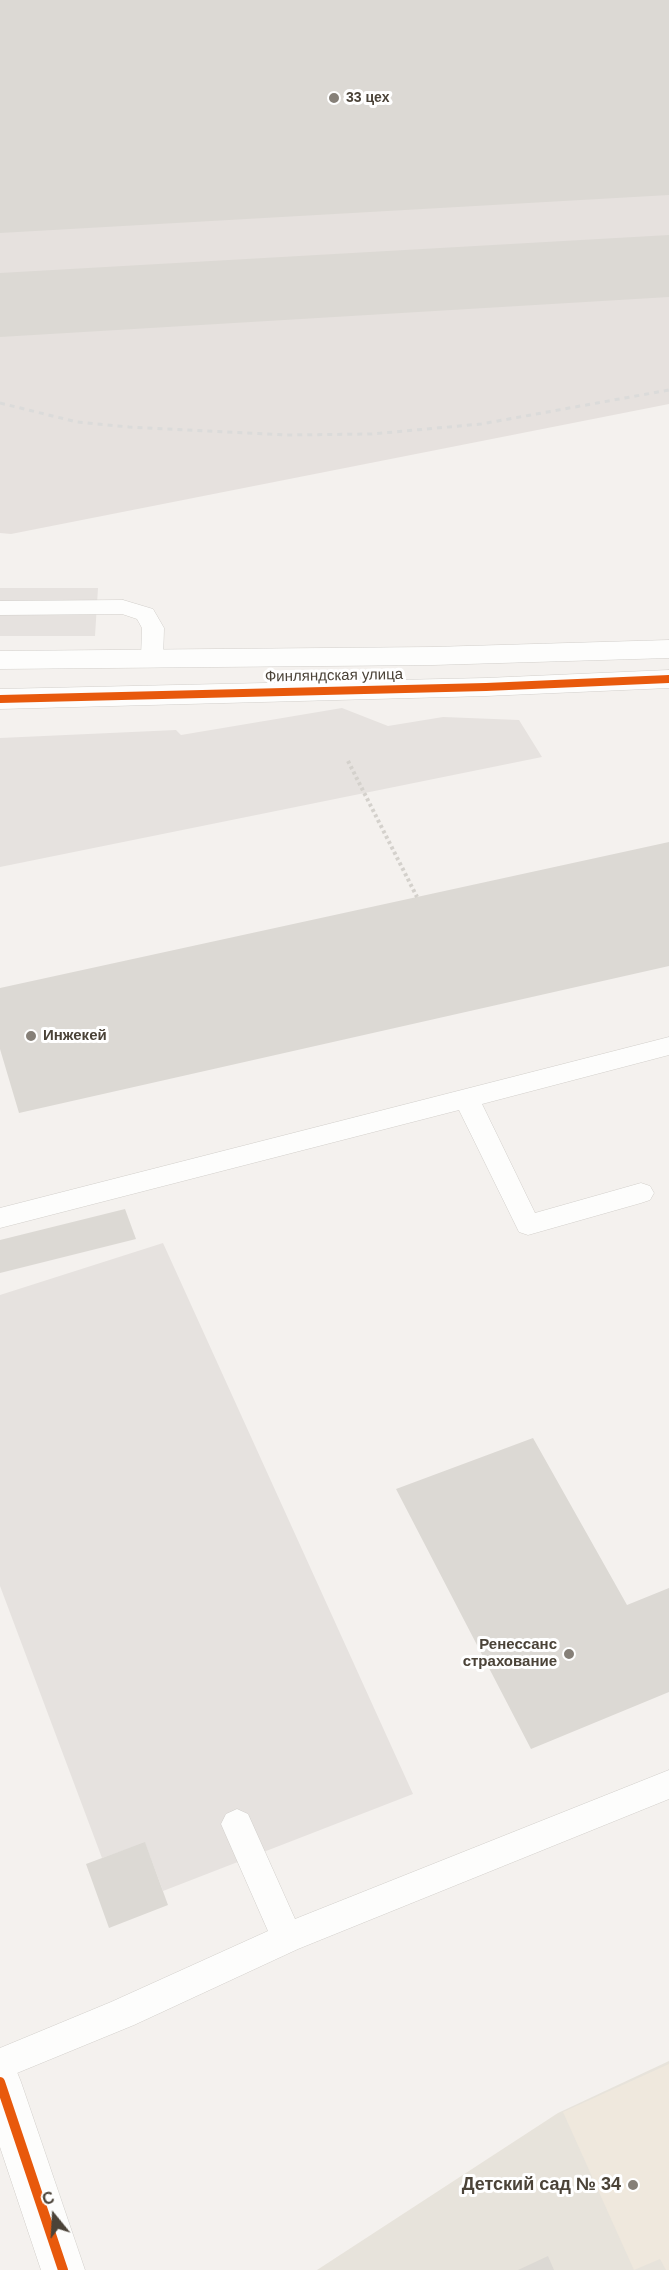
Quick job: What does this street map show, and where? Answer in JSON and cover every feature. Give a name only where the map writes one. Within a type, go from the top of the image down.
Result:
[{"type":"street","name":"Финляндская улица","points":[[0,660],[433,656],[669,649]]},
{"type":"street","name":"Финляндская улица","points":[[0,699],[486,687],[669,679]]},
{"type":"street","points":[[0,2082],[63,2270]]},
{"type":"lane","points":[[0,609],[123,607],[145,614],[153,628],[152,659]]},
{"type":"lane","points":[[0,1218],[669,1046]]},
{"type":"lane","points":[[467,1099],[528,1225],[641,1193]]},
{"type":"lane","points":[[0,2064],[122,2014],[287,1938],[669,1784]]},
{"type":"lane","points":[[237,1824],[287,1938]]},
{"type":"path","points":[[348,761],[417,897]]},
{"type":"shaded area","points":[[0,0],[669,0],[669,404],[11,534],[0,533]]},
{"type":"shaded area","points":[[0,588],[98,588],[95,636],[0,636]]},
{"type":"shaded area","points":[[342,708],[388,726],[443,717],[519,720],[542,757],[0,867],[0,738],[176,730],[181,735]]},
{"type":"shaded area","points":[[163,1243],[413,1794],[163,1891],[145,1843],[102,1858],[0,1586],[0,1295]]},
{"type":"shaded area","points":[[669,2061],[669,2270],[317,2270],[558,2113]]},
{"type":"shaded area","name":"Детский сад № 34","points":[[669,2064],[669,2270],[666,2270],[660,2259],[634,2270],[563,2112]]},
{"type":"building","name":"33 цех","points":[[0,0],[669,0],[669,195],[0,233]]},
{"type":"building","points":[[669,235],[669,297],[0,337],[0,273]]},
{"type":"building","points":[[669,842],[669,966],[19,1113],[0,1049],[0,988]]},
{"type":"building","points":[[125,1209],[136,1239],[0,1273],[0,1240]]},
{"type":"building","points":[[533,1438],[627,1605],[669,1588],[669,1692],[531,1749],[396,1489]]},
{"type":"building","points":[[145,1842],[168,1905],[109,1928],[86,1864]]},
{"type":"building","points":[[548,2256],[554,2270],[518,2270]]},
{"type":"railway","points":[[0,403],[77,422],[129,427],[285,435],[372,434],[481,424],[669,390]]},
{"type":"cycle path","points":[[0,699],[486,687],[669,679]]},
{"type":"cycle path","points":[[0,2082],[63,2270]]},
{"type":"place","name":"33 цех","points":[[334,98]]},
{"type":"place","name":"Инжекей","points":[[31,1036]]},
{"type":"place","name":"Ренессанс страхование","points":[[569,1654]]},
{"type":"place","name":"Детский сад № 34","points":[[633,2185]]}]
